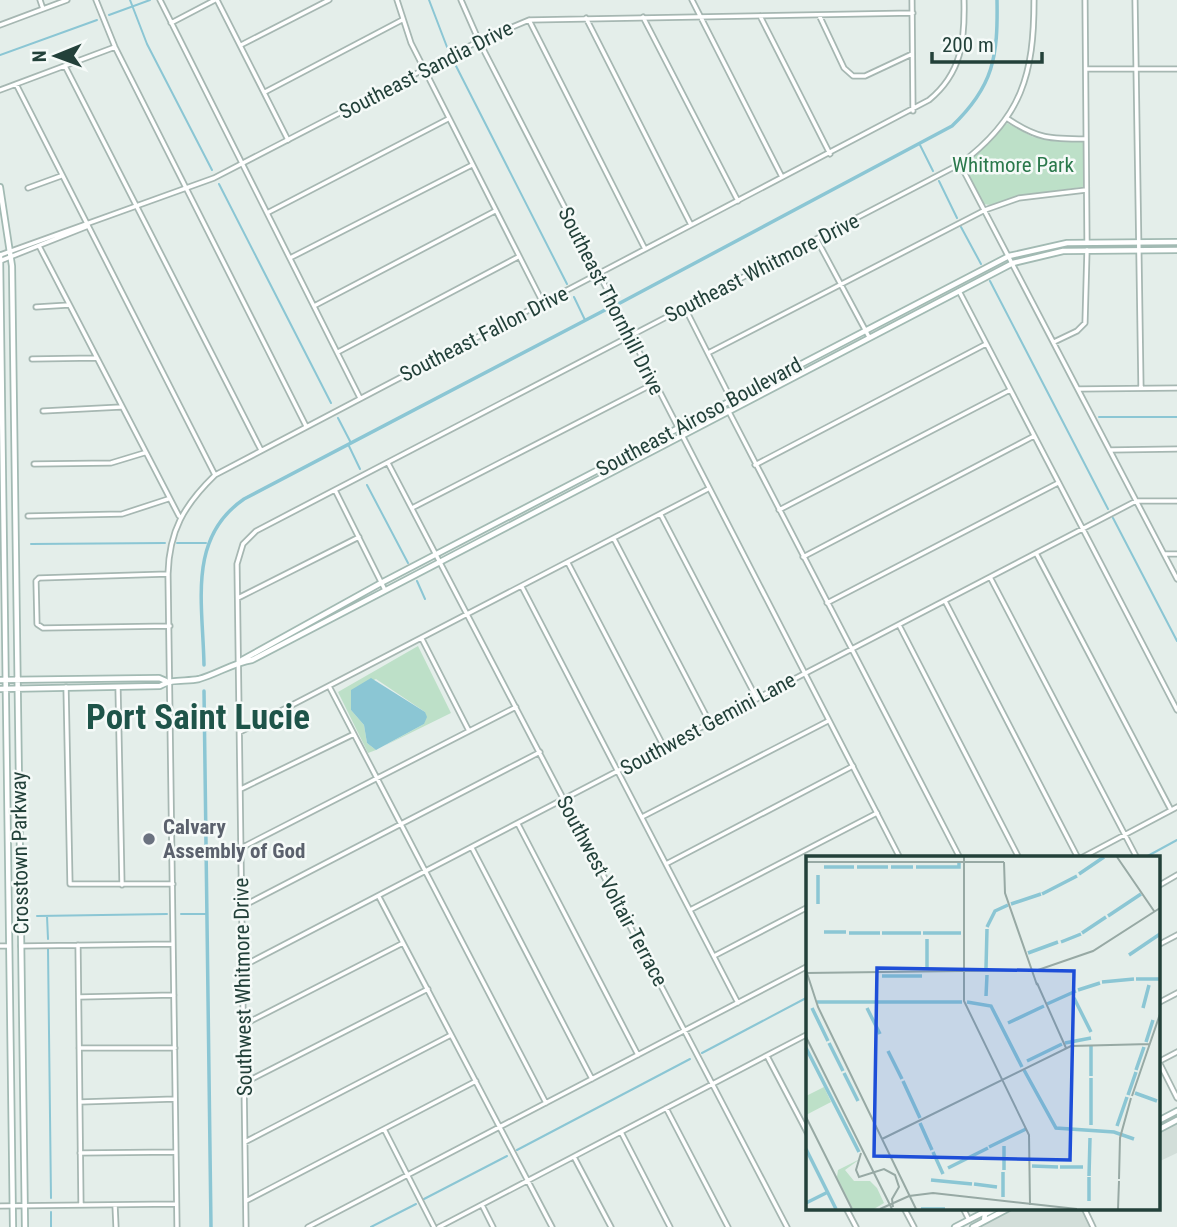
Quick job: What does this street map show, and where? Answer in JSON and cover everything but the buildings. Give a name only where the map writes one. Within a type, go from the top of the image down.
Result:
[{"type":"main road","name":"Crosstown Parkway","points":[[0,187],[12,253],[25,1227]]},
{"type":"main road","name":"Southeast Airoso Boulevard","points":[[240,662],[246,656],[382,583],[1010,257],[1051,245],[1087,242],[1177,242]]},
{"type":"main road","name":"Southeast Airoso Boulevard","points":[[3,680],[195,680],[252,660],[1013,263],[1051,252],[1177,250]]},
{"type":"main road","name":"Crosstown Parkway","points":[[0,255],[3,689],[13,1227]]},
{"type":"main road","points":[[932,296],[936,303]]},
{"type":"main road","name":"Southeast Airoso Boulevard","points":[[3,689],[160,686],[169,681]]},
{"type":"main road","points":[[1160,1120],[1177,1111]]},
{"type":"main road","points":[[1160,1129],[1177,1120]]},
{"type":"main road","points":[[955,1227],[988,1210]]},
{"type":"main road","points":[[984,1221],[985,1214],[994,1210]]},
{"type":"main road","points":[[973,1227],[1005,1210]]},
{"type":"main road","points":[[966,1227],[969,1220]]},
{"type":"street","points":[[40,0],[43,9]]},
{"type":"street","points":[[0,25],[67,0]]},
{"type":"street","points":[[96,0],[115,47],[306,426]]},
{"type":"street","points":[[160,0],[360,398]]},
{"type":"street","points":[[171,23],[216,0],[288,140]]},
{"type":"street","points":[[240,45],[329,0]]},
{"type":"street","points":[[397,0],[402,20],[424,69],[543,303]]},
{"type":"street","name":"Southeast Thornhill Drive","points":[[461,0],[479,41],[653,384],[899,856]]},
{"type":"street","points":[[692,0],[782,177]]},
{"type":"street","points":[[912,0],[913,111]]},
{"type":"street","name":"Southeast Fallon Drive","points":[[179,516],[196,493],[215,475],[913,111],[937,94],[955,70],[964,45],[964,0]]},
{"type":"street","name":"Southeast Whitmore Drive","points":[[240,662],[237,564],[249,537],[960,164],[984,146],[1008,119],[1029,70],[1034,51],[1034,0]]},
{"type":"street","points":[[1085,0],[1087,242]]},
{"type":"street","points":[[1135,0],[1141,388]]},
{"type":"street","name":"Southeast Sandia Drive","points":[[0,261],[12,253],[186,190],[243,165],[479,41],[529,20],[913,13]]},
{"type":"street","points":[[819,15],[844,68],[857,77],[912,54]]},
{"type":"street","points":[[760,16],[830,154]]},
{"type":"street","points":[[643,17],[738,201]]},
{"type":"street","points":[[586,18],[691,225]]},
{"type":"street","points":[[265,92],[402,20]]},
{"type":"street","points":[[529,20],[645,249]]},
{"type":"street","points":[[0,90],[115,47]]},
{"type":"street","points":[[65,66],[261,450]]},
{"type":"street","points":[[1086,69],[1177,69]]},
{"type":"street","points":[[16,84],[215,475]]},
{"type":"street","points":[[267,213],[449,119]]},
{"type":"street","points":[[1008,119],[1032,135],[1048,139],[1086,139]]},
{"type":"street","points":[[960,164],[1177,579]]},
{"type":"street","points":[[290,258],[471,165]]},
{"type":"street","points":[[28,188],[61,176]]},
{"type":"street","points":[[710,352],[985,210],[1019,198],[1086,190]]},
{"type":"street","points":[[314,306],[495,211]]},
{"type":"street","name":"Southeast Sandia Drive","points":[[0,255],[39,246],[88,226]]},
{"type":"street","points":[[817,240],[869,337]]},
{"type":"street","points":[[39,246],[179,516],[171,540],[169,574],[177,1227]]},
{"type":"street","points":[[1054,342],[1077,331],[1085,323],[1087,250]]},
{"type":"street","points":[[338,352],[518,257]]},
{"type":"street","points":[[959,291],[1177,710]]},
{"type":"street","points":[[36,307],[70,305]]},
{"type":"street","points":[[685,308],[710,352],[732,401]]},
{"type":"street","points":[[755,465],[986,344]]},
{"type":"street","points":[[32,359],[96,358]]},
{"type":"street","points":[[412,508],[653,384]]},
{"type":"street","points":[[1079,389],[1177,388]]},
{"type":"street","points":[[779,510],[1010,390]]},
{"type":"street","points":[[43,411],[121,407]]},
{"type":"street","points":[[728,410],[959,856]]},
{"type":"street","points":[[803,556],[1034,436]]},
{"type":"street","points":[[1110,450],[1177,449]]},
{"type":"street","points":[[34,464],[111,463],[144,453]]},
{"type":"street","name":"Southwest Voltair Terrace","points":[[388,463],[787,1227]]},
{"type":"street","points":[[827,603],[1058,482]]},
{"type":"street","points":[[240,732],[330,688],[708,489]]},
{"type":"street","points":[[335,490],[385,590]]},
{"type":"street","points":[[28,516],[122,514],[168,499]]},
{"type":"street","name":"Southwest Gemini Lane","points":[[243,966],[472,849],[1083,528],[1136,502],[1177,501]]},
{"type":"street","points":[[661,515],[757,699]]},
{"type":"street","points":[[237,598],[359,537]]},
{"type":"street","points":[[614,538],[710,723]]},
{"type":"street","points":[[1036,553],[1171,810]]},
{"type":"street","points":[[1164,554],[1177,554]]},
{"type":"street","points":[[568,563],[664,747]]},
{"type":"street","points":[[169,574],[39,578],[36,582],[39,627],[170,626]]},
{"type":"street","points":[[990,577],[1136,856]]},
{"type":"street","points":[[522,587],[737,1003]]},
{"type":"street","points":[[945,601],[1078,856]]},
{"type":"street","points":[[899,625],[1018,856]]},
{"type":"street","points":[[422,639],[470,731]]},
{"type":"street","name":"Southwest Whitmore Drive","points":[[240,662],[246,1227]]},
{"type":"street","points":[[66,687],[70,884],[173,884]]},
{"type":"street","points":[[118,687],[121,885]]},
{"type":"street","points":[[330,688],[546,1103]]},
{"type":"street","points":[[241,848],[516,707]]},
{"type":"street","points":[[642,817],[828,721]]},
{"type":"street","points":[[241,789],[354,734]]},
{"type":"street","points":[[242,907],[540,752]]},
{"type":"street","points":[[666,864],[853,766]]},
{"type":"street","points":[[1083,856],[1177,807]]},
{"type":"street","points":[[690,910],[877,813]]},
{"type":"street","points":[[518,824],[638,1055]]},
{"type":"street","points":[[472,849],[592,1079]]},
{"type":"street","points":[[1160,885],[1177,876]]},
{"type":"street","points":[[379,897],[552,1227]]},
{"type":"street","points":[[715,956],[806,908]]},
{"type":"street","points":[[1160,944],[1177,935]]},
{"type":"street","points":[[243,1025],[404,942]]},
{"type":"street","points":[[21,946],[173,944]]},
{"type":"street","points":[[78,945],[81,1205]]},
{"type":"street","points":[[0,946],[9,946]]},
{"type":"street","points":[[308,1227],[806,967]]},
{"type":"street","points":[[244,1083],[428,989]]},
{"type":"street","points":[[1160,1002],[1177,993]]},
{"type":"street","points":[[79,997],[174,995]]},
{"type":"street","points":[[245,1142],[452,1035]]},
{"type":"street","points":[[384,1129],[437,1227],[806,1035]]},
{"type":"street","points":[[79,1048],[174,1048]]},
{"type":"street","points":[[1160,1060],[1177,1052]]},
{"type":"street","points":[[767,1056],[806,1130]]},
{"type":"street","points":[[1160,1065],[1177,1098]]},
{"type":"street","points":[[246,1201],[476,1081]]},
{"type":"street","points":[[80,1102],[175,1100]]},
{"type":"street","points":[[666,1108],[728,1227]]},
{"type":"street","points":[[621,1132],[670,1227]]},
{"type":"street","points":[[80,1153],[176,1152]]},
{"type":"street","points":[[574,1157],[611,1227]]},
{"type":"street","points":[[0,1206],[176,1204]]},
{"type":"street","points":[[115,1205],[116,1227]]},
{"type":"street","points":[[482,1205],[493,1227]]},
{"type":"street","points":[[847,1210],[856,1227]]},
{"type":"street","points":[[905,1210],[915,1227]]},
{"type":"street","points":[[964,1210],[969,1220]]},
{"type":"street","points":[[1085,1210],[1093,1227]]},
{"type":"shaded area","points":[[1177,1122],[1177,1153],[1160,1161],[1160,1132]]},
{"type":"shaded area","points":[[1009,1210],[1082,1210],[1091,1227],[979,1227]]},
{"type":"green space","name":"Whitmore Park","points":[[1007,123],[1033,137],[1083,142],[1083,187],[1029,194],[990,205],[983,204],[965,166]]},
{"type":"green space","points":[[418,646],[451,713],[384,746],[424,724],[425,712],[376,679],[351,691],[351,710],[364,725],[367,743],[376,750],[368,753],[338,692]]},
{"type":"water","points":[[371,678],[425,712],[427,717],[424,724],[376,750],[367,743],[364,725],[351,710],[351,690]]},
{"type":"waterway","points":[[130,0],[147,44],[212,170]]},
{"type":"waterway","points":[[109,15],[150,0]]},
{"type":"waterway","points":[[429,0],[447,47]]},
{"type":"waterway","points":[[620,303],[952,126],[977,97],[991,69],[996,38],[997,0]]},
{"type":"waterway","points":[[0,55],[97,20]]},
{"type":"waterway","points":[[455,64],[567,284]]},
{"type":"waterway","points":[[920,145],[933,171]]},
{"type":"waterway","points":[[939,181],[957,218]]},
{"type":"waterway","points":[[219,184],[331,403]]},
{"type":"waterway","points":[[961,227],[981,264]]},
{"type":"waterway","points":[[990,281],[1108,509]]},
{"type":"waterway","points":[[574,297],[585,320]]},
{"type":"waterway","points":[[204,665],[201,596],[206,553],[214,533],[226,515],[244,499],[605,310]]},
{"type":"waterway","points":[[1099,417],[1177,417]]},
{"type":"waterway","points":[[338,418],[351,443]]},
{"type":"waterway","points":[[348,444],[360,469]]},
{"type":"waterway","points":[[367,485],[408,563]]},
{"type":"waterway","points":[[1113,518],[1177,641]]},
{"type":"waterway","points":[[31,544],[165,543]]},
{"type":"waterway","points":[[177,543],[206,543]]},
{"type":"waterway","points":[[417,581],[425,599]]},
{"type":"waterway","points":[[204,691],[211,1227]]},
{"type":"waterway","points":[[1148,856],[1177,840]]},
{"type":"waterway","points":[[37,916],[167,914]]},
{"type":"waterway","points":[[181,914],[207,914]]},
{"type":"waterway","points":[[47,916],[48,939]]},
{"type":"waterway","points":[[48,949],[51,1198]]},
{"type":"waterway","points":[[702,1053],[806,998]]},
{"type":"waterway","points":[[517,1150],[690,1059]]},
{"type":"waterway","points":[[424,1199],[507,1156]]},
{"type":"waterway","points":[[371,1227],[416,1204]]},
{"type":"waterway","points":[[51,1212],[51,1227]]},
{"type":"place","name":"Calvary Assembly of God","points":[[149,839]]},
{"type":"district","name":"Port Saint Lucie","points":[[198,717]]}]
